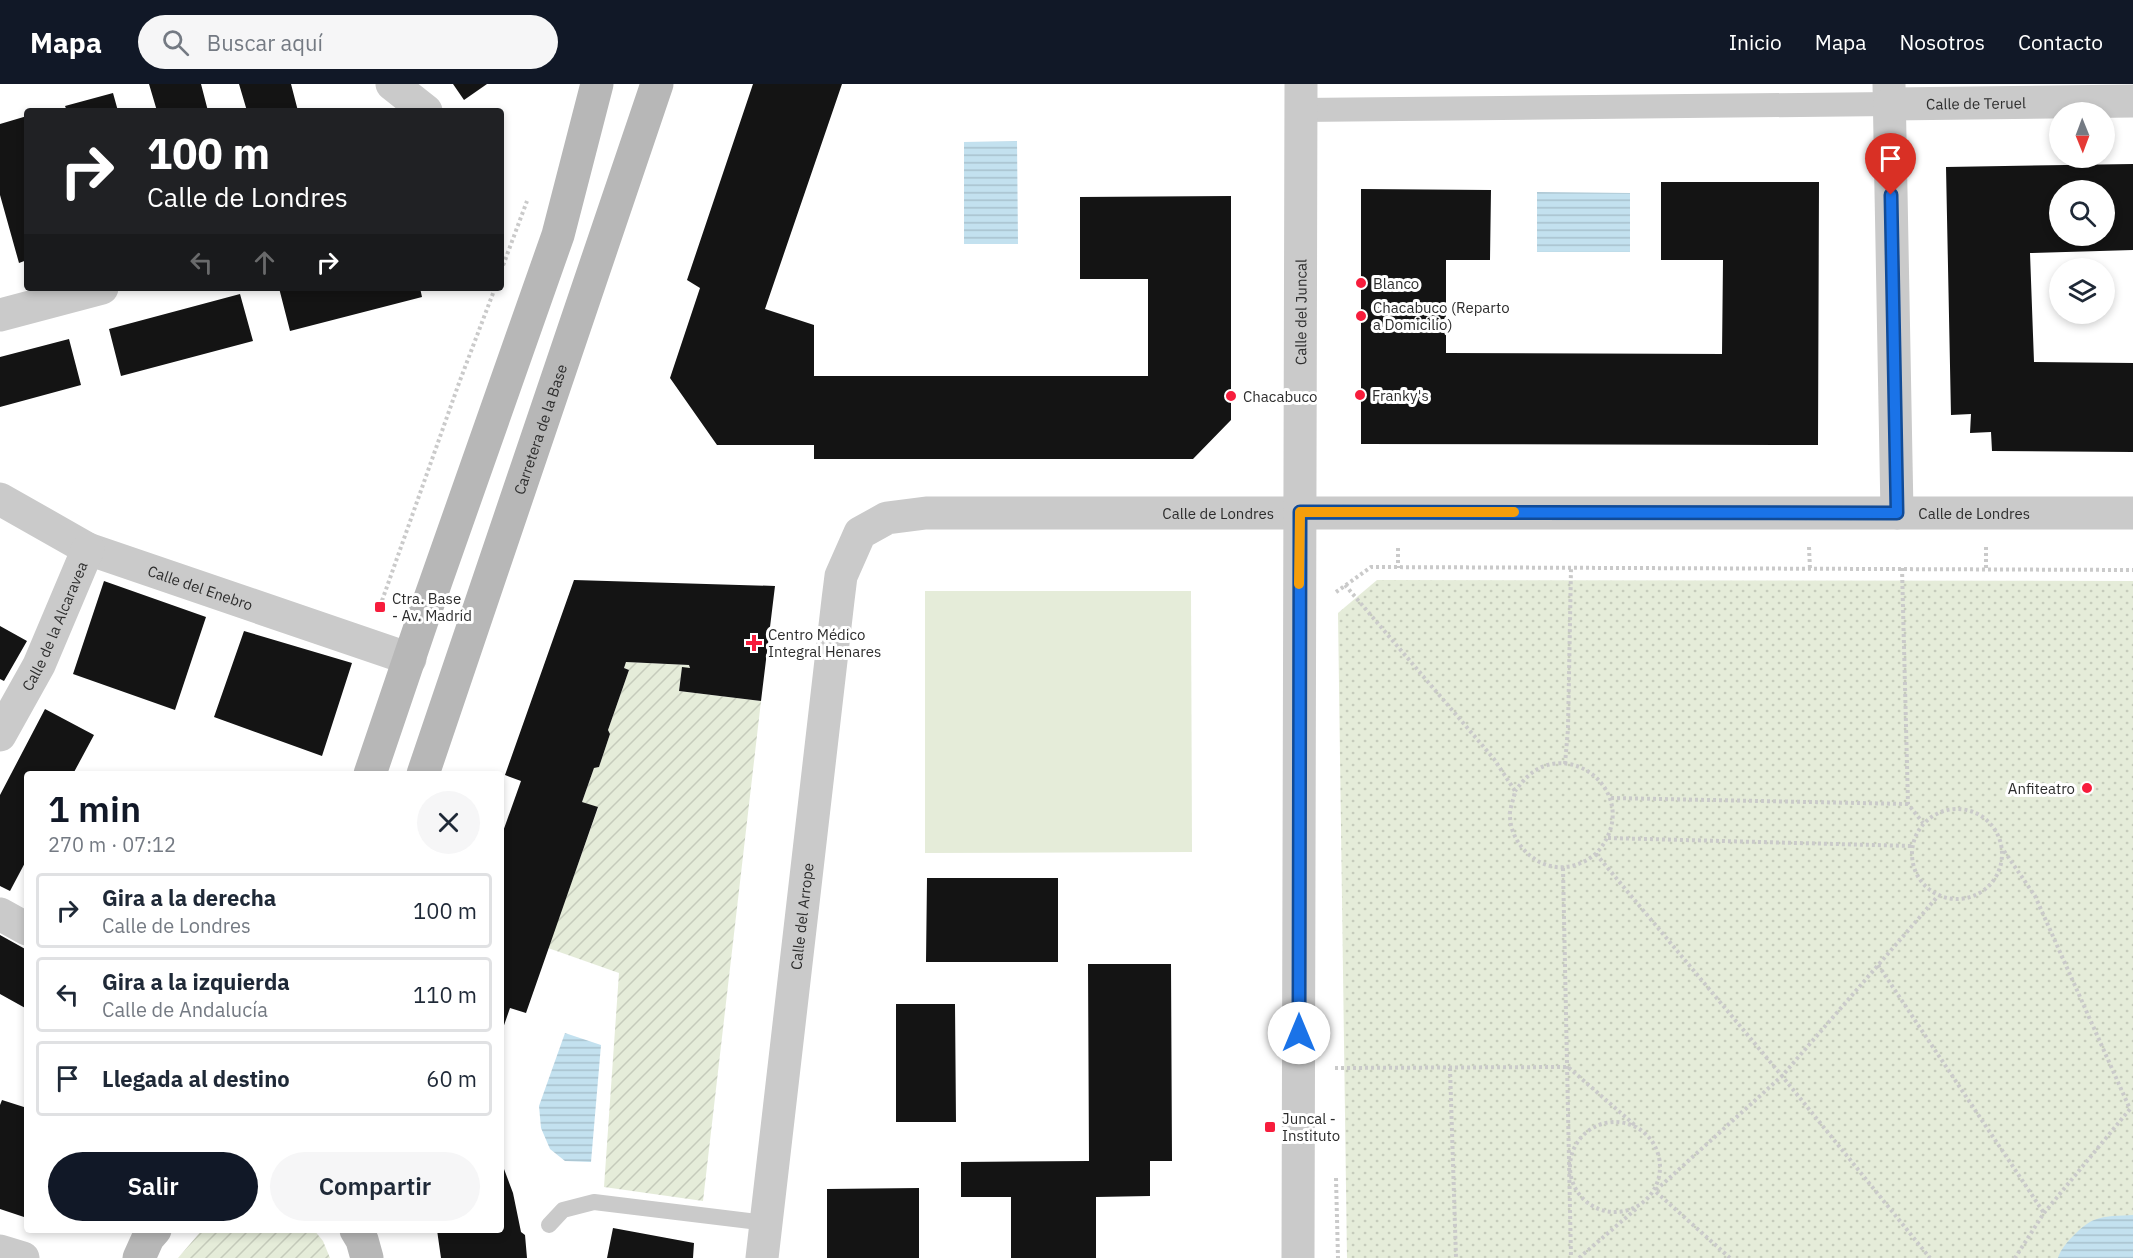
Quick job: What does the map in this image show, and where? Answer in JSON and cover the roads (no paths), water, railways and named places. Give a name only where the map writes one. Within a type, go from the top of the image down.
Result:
[{"type":"main road","points":[[371,771],[558,235],[597,84]]},
{"type":"main road","name":"Carretera de la Base","points":[[424,771],[657,84]]},
{"type":"main road","points":[[139,1258],[152,1233]]},
{"type":"main road","points":[[358,1233],[362,1240],[366,1258]]},
{"type":"street","points":[[392,84],[422,108]]},
{"type":"street","points":[[1301,97],[1889,94],[1897,513]]},
{"type":"street","name":"Calle de Teruel","points":[[1889,94],[2133,101]]},
{"type":"street","name":"Calle del Juncal","points":[[1298,1258],[1301,97]]},
{"type":"street","points":[[0,315],[91,291]]},
{"type":"street","name":"Calle del Enebro","points":[[0,499],[87,549],[410,659]]},
{"type":"street","name":"Calle de Londres","points":[[841,576],[860,533],[887,518],[926,513],[2133,513]]},
{"type":"street","name":"Calle de la Alcaravea","points":[[0,735],[39,665],[87,549]]},
{"type":"street","name":"Calle del Arrope","points":[[762,1258],[841,576]]},
{"type":"street","points":[[0,914],[24,927]]},
{"type":"street","points":[[0,1251],[23,1258]]},
{"type":"lane","points":[[549,1225],[563,1210],[594,1202],[766,1223]]},
{"type":"water","points":[[1017,141],[1018,244],[964,244],[964,142]]},
{"type":"water","points":[[1537,192],[1630,193],[1630,252],[1537,252]]},
{"type":"water","points":[[565,1033],[601,1045],[591,1162],[565,1161],[550,1149],[541,1128],[539,1106]]},
{"type":"water","points":[[2133,1215],[2133,1258],[2058,1258],[2078,1231],[2094,1220],[2103,1217]]},
{"type":"place","name":"Blanco","points":[[1361,283]]},
{"type":"place","name":"Chacabuco (Reparto a Domicilio)","points":[[1361,316]]},
{"type":"place","name":"Franky's","points":[[1360,395]]},
{"type":"place","name":"Chacabuco","points":[[1231,396]]},
{"type":"place","name":"Ctra. Base - Av. Madrid","points":[[380,607]]},
{"type":"place","name":"Centro Médico Integral Henares","points":[[754,643]]},
{"type":"place","name":"Anfiteatro","points":[[2087,788]]},
{"type":"place","name":"Juncal - Instituto","points":[[1270,1127]]}]
